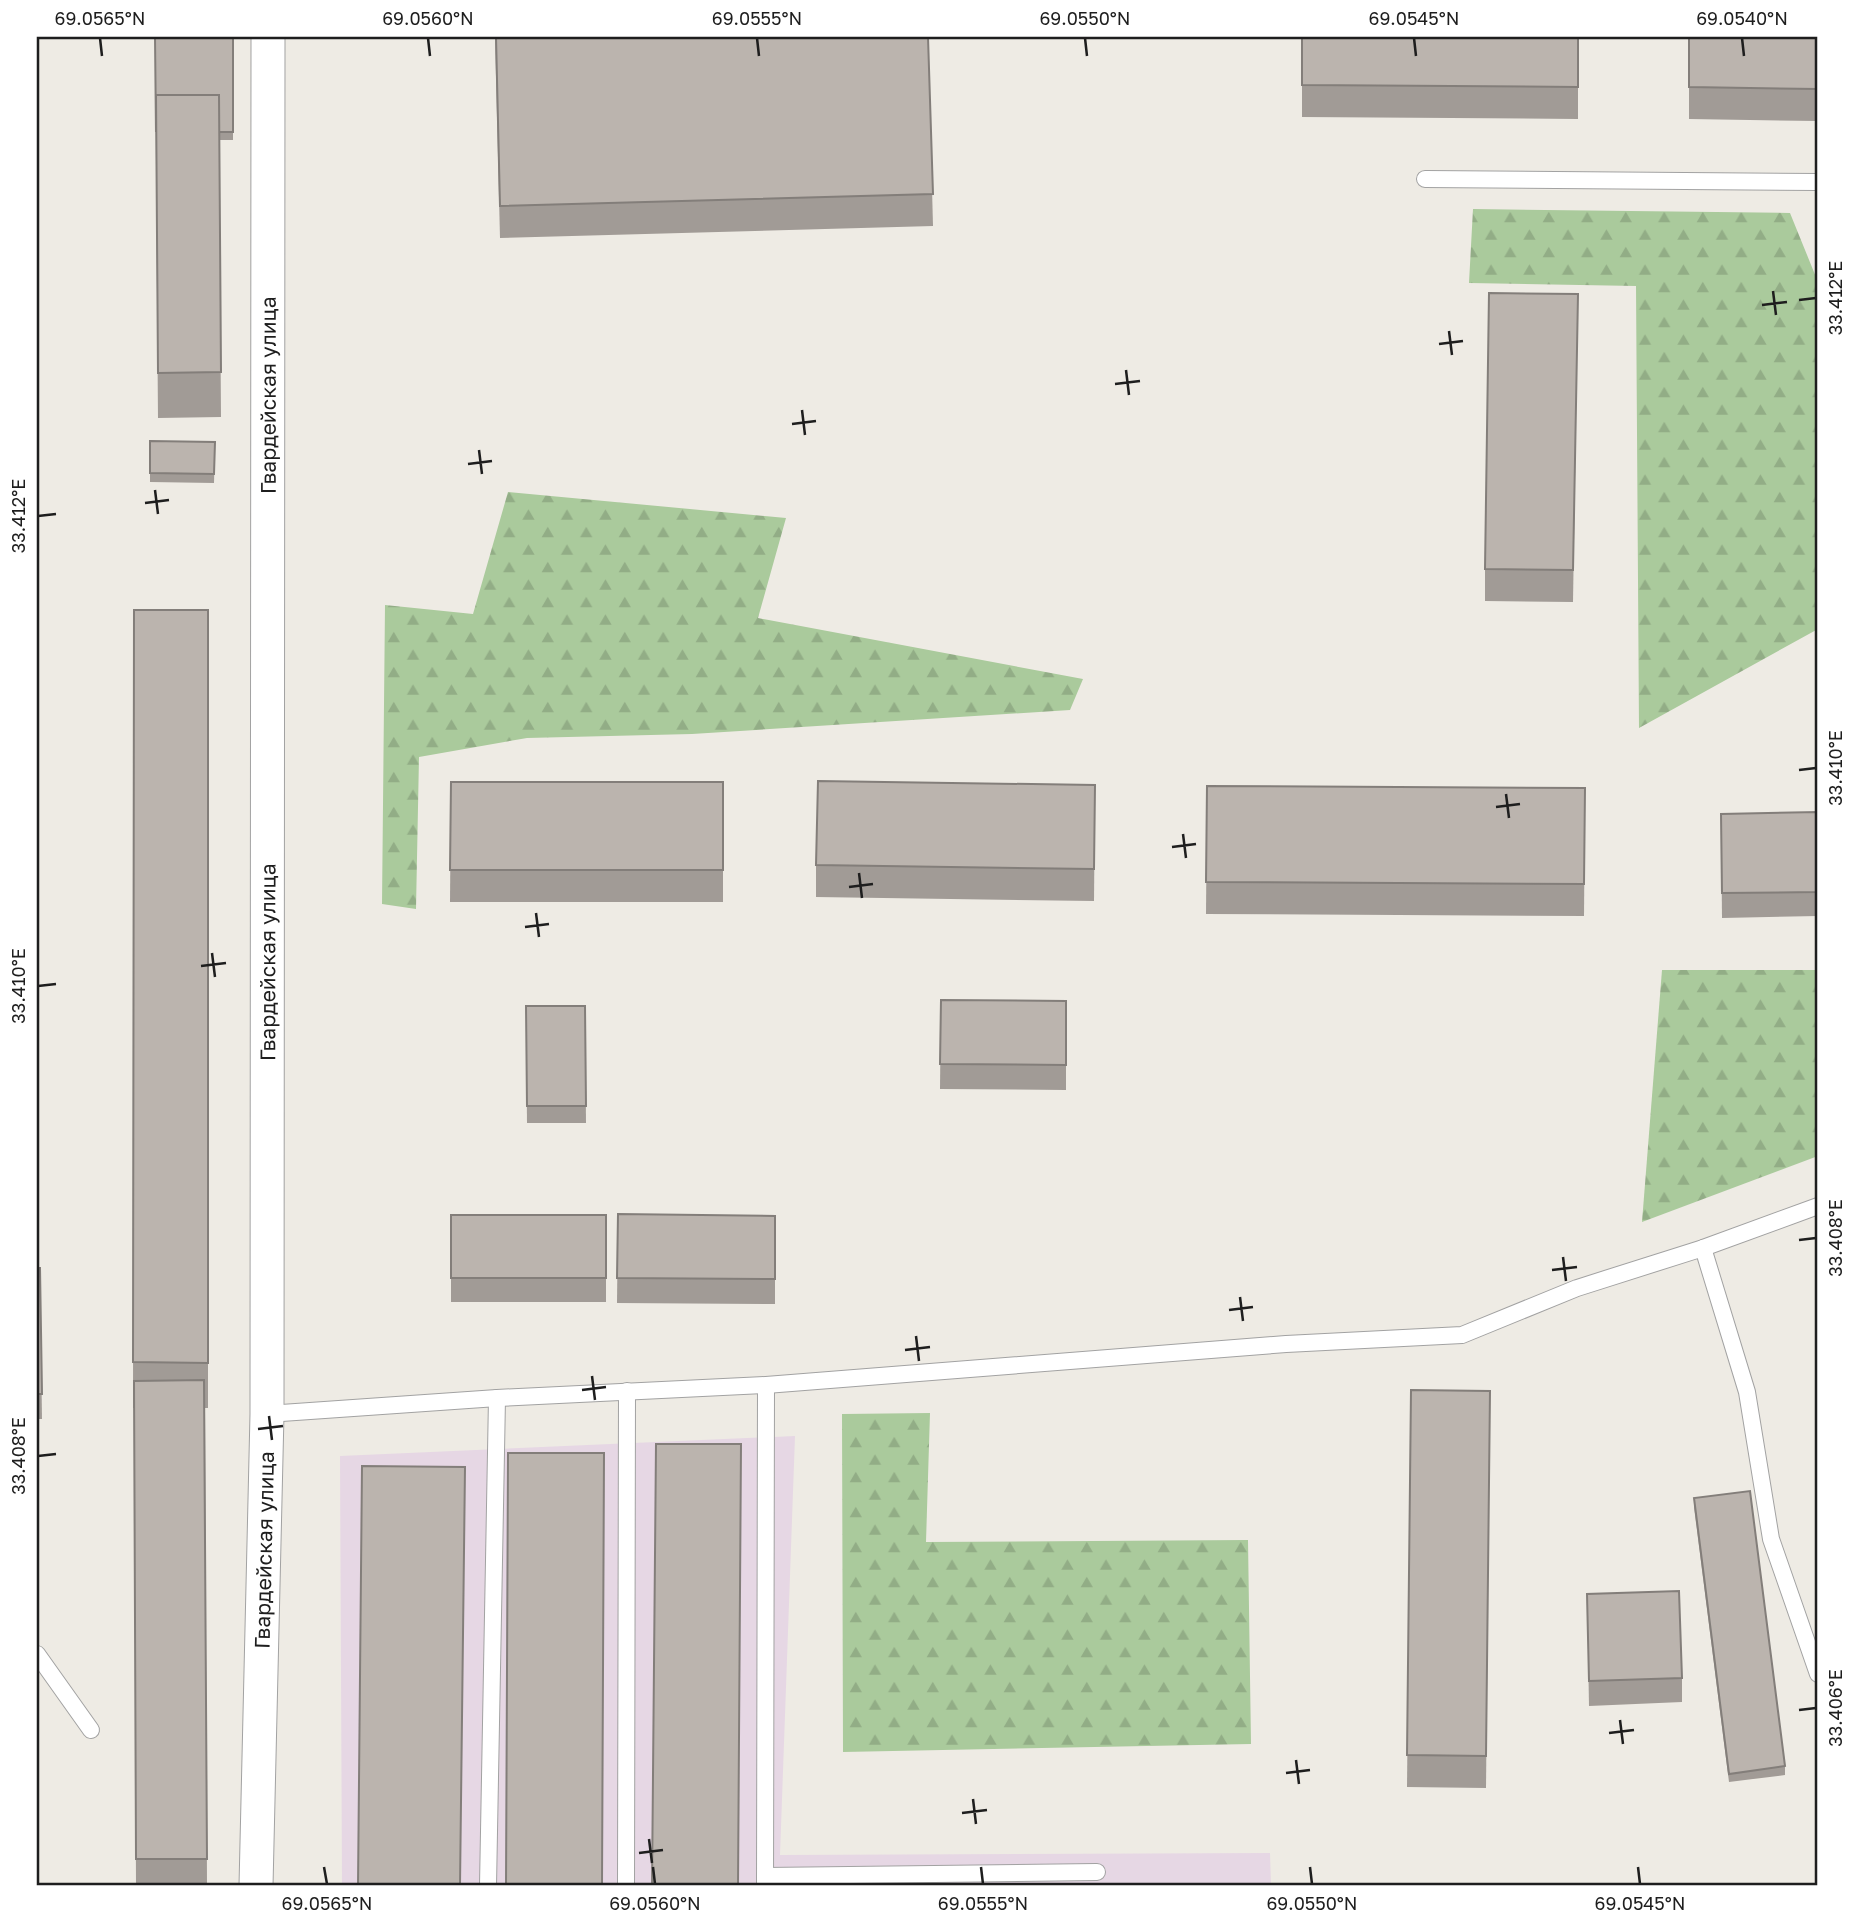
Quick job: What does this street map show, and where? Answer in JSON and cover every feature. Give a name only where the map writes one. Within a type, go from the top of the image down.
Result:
[{"type":"street","name":"Гвардейская улица","points":[[256,1886],[267,1414],[268,37]]},
{"type":"lane","points":[[1425,179],[1818,182]]},
{"type":"lane","points":[[267,1414],[497,1398],[766,1385],[1286,1344],[1462,1335],[1577,1288],[1703,1248],[1818,1206]]},
{"type":"lane","points":[[1703,1248],[1746,1392],[1771,1539],[1818,1674]]},
{"type":"lane","points":[[766,1385],[765,1881],[1097,1872]]},
{"type":"lane","points":[[626,1886],[627,1391]]},
{"type":"lane","points":[[488,1886],[497,1398]]},
{"type":"lane","points":[[37,1654],[91,1730]]},
{"type":"shaded area","points":[[795,1436],[780,1855],[1270,1853],[1271,1886],[342,1886],[340,1456]]},
{"type":"green space","points":[[1473,209],[1790,213],[1818,282],[1818,629],[1639,728],[1636,286],[1469,283]]},
{"type":"green space","points":[[508,492],[786,518],[758,618],[1083,679],[1070,710],[692,734],[527,738],[419,757],[416,909],[382,904],[385,605],[473,614]]},
{"type":"green space","points":[[1662,970],[1818,970],[1818,1156],[1642,1222]]},
{"type":"green space","points":[[930,1413],[926,1542],[1248,1540],[1251,1744],[843,1752],[842,1414]]},
{"type":"building","points":[[155,37],[233,37],[233,132],[219,132],[219,95],[156,95],[156,132]]},
{"type":"building","points":[[496,37],[928,37],[933,194],[500,206]]},
{"type":"building","points":[[1302,37],[1578,37],[1578,87],[1302,85]]},
{"type":"building","points":[[1689,37],[1818,37],[1818,89],[1689,87]]},
{"type":"building","points":[[156,95],[219,95],[221,372],[158,373]]},
{"type":"building","points":[[1489,293],[1578,294],[1573,570],[1485,569]]},
{"type":"building","points":[[150,441],[215,442],[214,474],[150,473]]},
{"type":"building","points":[[134,610],[208,610],[208,1363],[133,1362]]},
{"type":"building","points":[[818,781],[1095,785],[1094,869],[816,865]]},
{"type":"building","points":[[451,782],[723,782],[723,870],[450,870]]},
{"type":"building","points":[[1207,786],[1585,788],[1584,884],[1206,882]]},
{"type":"building","points":[[1818,812],[1818,892],[1722,893],[1721,814]]},
{"type":"building","points":[[941,1000],[1066,1001],[1066,1065],[940,1064]]},
{"type":"building","points":[[526,1006],[585,1006],[586,1106],[527,1106]]},
{"type":"building","points":[[618,1214],[775,1216],[775,1279],[617,1278]]},
{"type":"building","points":[[451,1215],[606,1215],[606,1278],[451,1278]]},
{"type":"building","points":[[37,1268],[40,1268],[42,1394],[37,1394]]},
{"type":"building","points":[[204,1380],[207,1859],[136,1859],[134,1381]]},
{"type":"building","points":[[1411,1390],[1490,1391],[1486,1756],[1407,1755]]},
{"type":"building","points":[[656,1444],[741,1444],[738,1886],[652,1886]]},
{"type":"building","points":[[508,1453],[604,1453],[602,1886],[506,1886]]},
{"type":"building","points":[[362,1466],[465,1467],[460,1886],[358,1886]]},
{"type":"building","points":[[1750,1491],[1785,1766],[1729,1774],[1694,1498]]},
{"type":"building","points":[[1679,1591],[1682,1678],[1589,1681],[1587,1594]]}]
